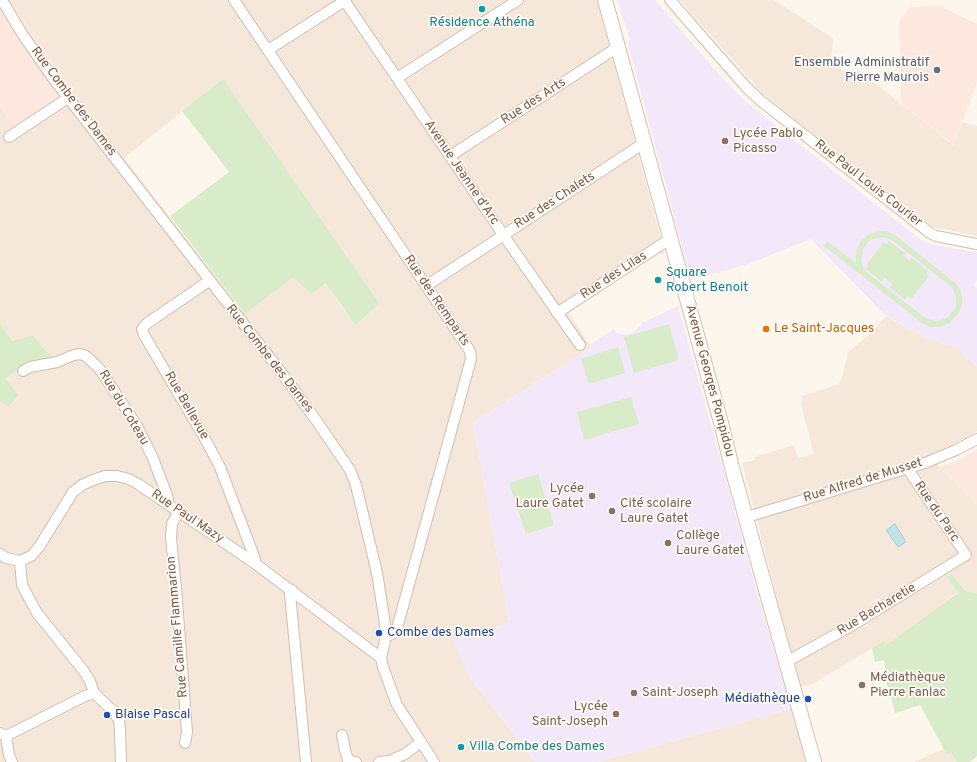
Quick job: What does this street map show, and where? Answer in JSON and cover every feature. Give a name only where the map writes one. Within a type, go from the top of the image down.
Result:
[{"type":"main road","name":"Avenue Georges Pompidou","points":[[605,0],[723,430],[732,468],[747,517],[814,762]]},
{"type":"street","name":"Rue Combe des Dames","points":[[2,0],[21,32],[52,77],[281,372],[350,470],[356,484],[377,574],[386,636],[381,658],[382,667],[397,705],[434,762]]},
{"type":"street","name":"Rue des Remparts","points":[[234,0],[470,351],[471,360],[397,628],[392,634],[386,636]]},
{"type":"street","points":[[268,50],[345,0]]},
{"type":"street","name":"Avenue Jeanne d'Arc","points":[[345,0],[504,236],[580,345]]},
{"type":"street","points":[[397,78],[518,0]]},
{"type":"street","name":"Rue Paul Louis Courier","points":[[670,0],[746,87],[761,101],[936,236],[977,244]]},
{"type":"street","name":"Rue des Arts","points":[[450,156],[618,47]]},
{"type":"street","points":[[9,137],[68,98]]},
{"type":"street","name":"Rue des Chalets","points":[[426,286],[644,143]]},
{"type":"street","name":"Rue des Lilas","points":[[557,313],[670,239]]},
{"type":"street","name":"Rue Bellevue","points":[[209,281],[146,324],[142,329],[220,467],[255,559],[253,562]]},
{"type":"street","name":"Rue du Coteau","points":[[23,371],[30,367],[57,362],[74,354],[86,356],[99,368],[137,426],[152,456],[167,495],[168,500],[166,503]]},
{"type":"street","name":"Rue Alfred de Musset","points":[[747,517],[938,458],[977,439]]},
{"type":"street","name":"Rue du Parc","points":[[907,468],[966,556]]},
{"type":"street","name":"Rue Paul Mazy","points":[[20,561],[32,556],[39,547],[73,492],[93,480],[105,476],[117,476],[129,479],[253,562],[381,658]]},
{"type":"street","name":"Rue Camille Flammarion","points":[[178,512],[172,524],[171,538],[187,732],[185,743]]},
{"type":"street","points":[[0,554],[10,559],[20,561],[22,585],[29,601],[83,670],[90,681],[94,693],[112,710],[119,720],[121,762]]},
{"type":"street","name":"Rue Bacharetie","points":[[786,662],[853,625],[966,556]]},
{"type":"street","points":[[292,590],[290,594],[306,762]]},
{"type":"street","points":[[12,762],[3,734],[94,693]]},
{"type":"street","points":[[342,735],[344,750],[348,760],[356,762]]},
{"type":"street","points":[[379,762],[389,761],[405,754],[421,742]]},
{"type":"shaded area","points":[[0,0],[10,0],[70,88],[14,126],[0,107]]},
{"type":"shaded area","points":[[10,0],[597,0],[664,251],[663,255],[658,253],[569,313],[591,347],[473,423],[509,622],[469,676],[535,762],[0,762],[0,401],[8,407],[4,378],[27,365],[55,359],[46,351],[33,335],[12,341],[0,323],[0,107],[14,126],[70,88]],"holes":[[[223,79],[356,325],[324,283],[293,276],[245,314],[124,158]]]},
{"type":"shaded area","name":"Lycée Pablo Picasso","points":[[617,0],[655,0],[722,78],[743,99],[920,239],[934,245],[977,252],[977,280],[973,286],[977,288],[977,367],[956,347],[939,343],[911,330],[884,314],[811,239],[748,264],[691,280],[628,44],[630,39]]},
{"type":"shaded area","points":[[680,0],[774,0],[833,38],[831,64],[853,75],[858,70],[953,145],[963,122],[977,126],[977,236],[933,227],[763,94]]},
{"type":"shaded area","points":[[940,6],[977,24],[977,82],[954,145],[901,104],[899,21],[910,7]]},
{"type":"shaded area","name":"Cité scolaire Laure Gatet","points":[[678,306],[791,709],[597,762],[535,762],[469,676],[453,641],[509,622],[473,423],[591,347],[589,345],[614,329],[617,333],[626,335],[633,333],[642,323]]},
{"type":"shaded area","points":[[886,316],[939,343],[956,347],[977,367],[977,431],[966,438],[934,453],[939,467],[977,504],[977,594],[966,591],[951,574],[947,577],[958,592],[921,621],[892,641],[886,644],[884,641],[811,685],[800,686],[742,463],[755,460],[754,457],[794,445],[798,458],[814,454],[801,405],[802,396],[839,384],[843,375],[848,352],[870,334]]},
{"type":"shaded area","points":[[977,449],[977,504],[939,467],[956,461]]},
{"type":"shaded area","points":[[791,709],[806,762],[597,762]]},
{"type":"shaded area","points":[[944,749],[947,755],[951,753],[957,762],[914,762]]},
{"type":"green space","points":[[223,79],[379,303],[356,325],[325,283],[311,294],[293,277],[245,314],[170,216],[229,172],[182,111]]},
{"type":"green space","points":[[879,231],[886,231],[894,234],[955,283],[960,289],[962,295],[962,306],[958,314],[949,323],[943,326],[930,327],[922,323],[823,245],[827,241],[856,263],[856,251],[861,241],[869,234]],"holes":[[[883,237],[892,240],[952,287],[956,298],[956,304],[955,308],[945,319],[936,321],[925,318],[865,271],[861,259],[863,249],[869,241]]]},
{"type":"green space","points":[[889,241],[905,253],[903,256],[910,261],[912,258],[928,271],[926,274],[929,276],[911,299],[908,296],[905,300],[890,287],[892,284],[885,278],[882,282],[866,269],[869,266],[867,264],[884,242],[887,244]]},
{"type":"green space","points":[[0,323],[12,341],[33,335],[46,351],[56,359],[27,365],[5,378],[18,395],[8,407],[0,401]]},
{"type":"green space","points":[[669,324],[679,360],[634,373],[624,337]]},
{"type":"green space","points":[[618,347],[625,373],[589,384],[581,359]]},
{"type":"green space","points":[[631,397],[639,424],[584,440],[577,412]]},
{"type":"green space","points":[[538,474],[554,525],[526,534],[509,483]]},
{"type":"green space","points":[[951,574],[966,591],[977,594],[977,756],[970,762],[957,762],[951,753],[947,755],[920,705],[895,713],[886,680],[884,680],[883,675],[880,675],[879,673],[886,671],[884,660],[875,662],[872,648],[884,641],[886,644],[892,641],[958,593],[947,577]]},
{"type":"water","points":[[895,524],[906,542],[898,547],[886,530]]},
{"type":"place","name":"Résidence Athéna","points":[[482,9]]},
{"type":"place","name":"Ensemble Administratif Pierre Maurois","points":[[937,70]]},
{"type":"place","name":"Lycée Pablo Picasso","points":[[725,141]]},
{"type":"place","name":"Square Robert Benoit","points":[[658,280]]},
{"type":"place","name":"Le Saint-Jacques","points":[[766,329]]},
{"type":"place","name":"Lycée Laure Gatet","points":[[592,496]]},
{"type":"place","name":"Cité scolaire Laure Gatet","points":[[612,511]]},
{"type":"place","name":"Collège Laure Gatet","points":[[668,543]]},
{"type":"place","name":"Combe des Dames","points":[[379,633]]},
{"type":"place","name":"Médiathèque Pierre Fanlac","points":[[862,685]]},
{"type":"place","name":"Saint-Joseph","points":[[634,693]]},
{"type":"place","name":"Médiathèque","points":[[808,699]]},
{"type":"place","name":"Lycée Saint-Joseph","points":[[616,714]]},
{"type":"place","name":"Blaise Pascal","points":[[107,715]]},
{"type":"place","name":"Villa Combe des Dames","points":[[461,747]]}]
